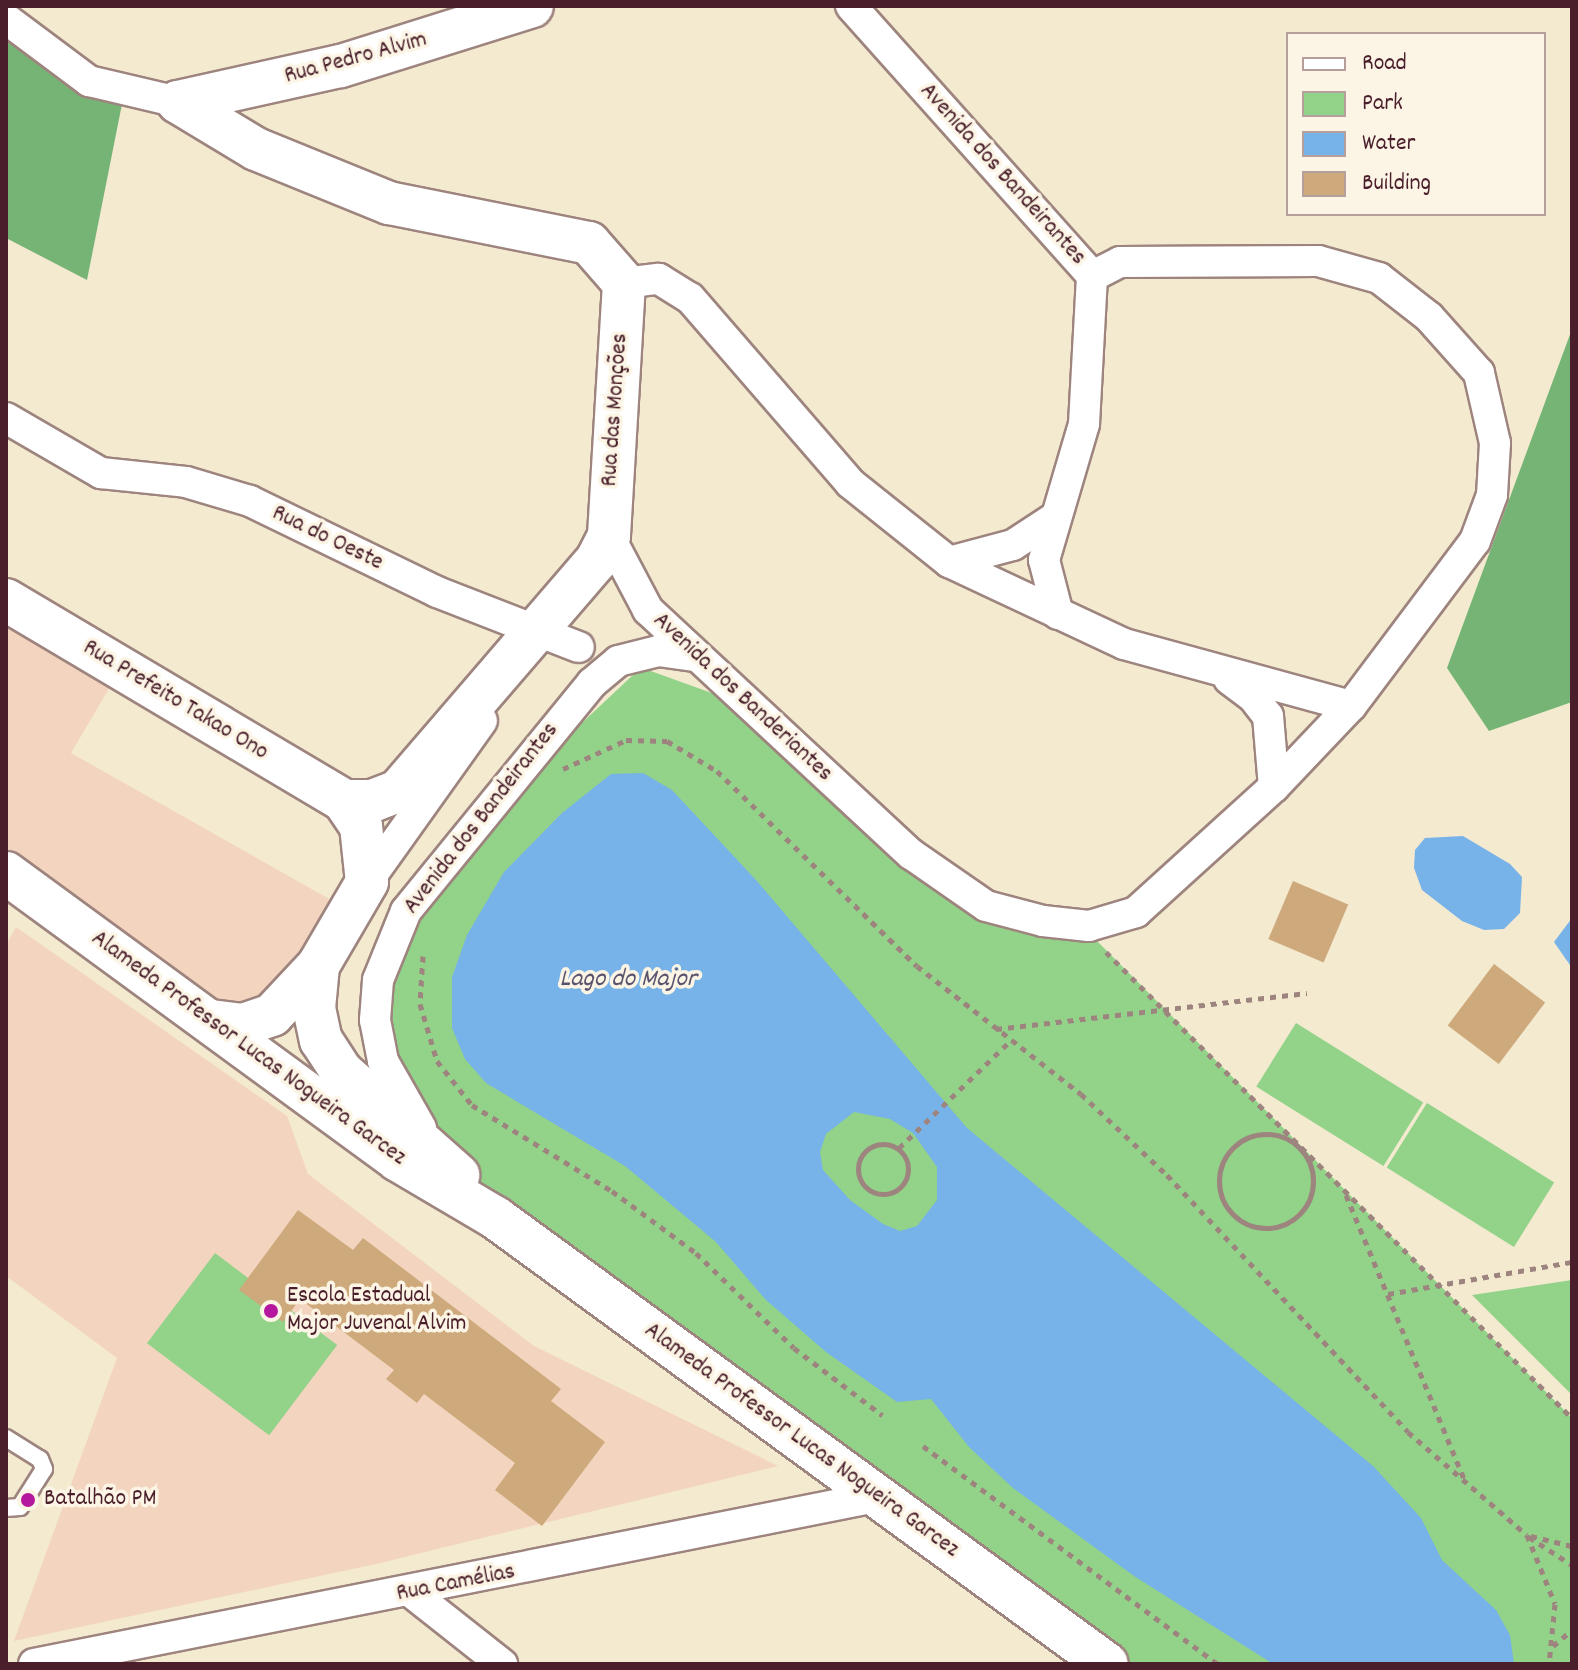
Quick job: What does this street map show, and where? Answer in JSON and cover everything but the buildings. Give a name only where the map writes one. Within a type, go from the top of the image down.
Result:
[{"type":"main road","name":"Rua Pedro Alvim","points":[[178,102],[341,66],[532,6]]},
{"type":"main road","points":[[178,102],[256,149],[389,203],[589,243],[624,283]]},
{"type":"main road","name":"Rua das Monções","points":[[609,536],[624,283]]},
{"type":"main road","points":[[344,801],[372,801],[398,791],[531,632],[576,588],[609,536]]},
{"type":"main road","name":"Rua Prefeito Takao Ono","points":[[6,600],[344,801]]},
{"type":"main road","points":[[209,1021],[243,1025],[272,1015],[318,966],[367,882],[361,826],[344,801]]},
{"type":"main road","name":"Alameda Professor Lucas Nogueira Garcez","points":[[8,880],[209,1021],[398,1160],[496,1218],[1107,1664]]},
{"type":"main road","name":"Alameda Professor Lucas Nogueira Garcez","points":[[318,966],[314,1008],[321,1040],[335,1061],[445,1163],[496,1218]]},
{"type":"street","name":"Avenida dos Bandeirantes","points":[[851,6],[1092,276],[1120,262],[1318,261],[1379,278],[1429,317],[1479,373],[1495,443],[1492,495],[1475,541],[1351,706]]},
{"type":"street","points":[[6,19],[89,81],[178,102]]},
{"type":"street","points":[[1058,614],[1044,560],[1084,424],[1092,346],[1092,276]]},
{"type":"street","points":[[624,283],[659,279],[690,298],[850,483],[949,562],[1124,644],[1223,675],[1351,706]]},
{"type":"street","name":"Rua do Oeste","points":[[6,418],[68,459],[101,473],[186,482],[250,501],[531,632],[579,647]]},
{"type":"street","points":[[949,562],[1013,545],[1056,517]]},
{"type":"street","name":"Avenida dos Banderiantes","points":[[609,536],[648,610],[694,656],[911,854],[986,906],[1043,921],[1089,926],[1136,912],[1274,787],[1351,706]]},
{"type":"street","name":"Avenida dos Bandeirantes","points":[[367,882],[520,673],[545,655],[579,647],[614,645],[694,656]]},
{"type":"street","name":"Avenida dos Bandeirantes","points":[[445,1163],[398,1094],[383,1061],[375,1020],[378,980],[395,933],[515,772],[592,683],[618,661],[658,651]]},
{"type":"street","points":[[1223,675],[1253,697],[1268,716],[1274,787]]},
{"type":"street","name":"Rua Camélias","points":[[34,1664],[412,1593],[876,1497]]},
{"type":"street","points":[[412,1593],[502,1664]]},
{"type":"lane","points":[[6,1438],[40,1459],[44,1469],[20,1507],[6,1508]]},
{"type":"path","points":[[555,777],[565,767],[626,740],[667,741],[717,771],[917,966],[1081,1094],[1167,1175],[1295,1317],[1408,1432],[1527,1535],[1572,1565]]},
{"type":"path","points":[[427,941],[420,1004],[437,1061],[472,1105],[612,1191],[696,1253],[794,1348],[882,1415]]},
{"type":"path","points":[[1098,945],[1572,1418]]},
{"type":"path","points":[[996,1029],[1307,993]]},
{"type":"path","points":[[899,1148],[955,1089],[1010,1041]]},
{"type":"path","points":[[1270,1134],[1300,1146],[1312,1173],[1313,1188],[1299,1214],[1274,1227],[1244,1223],[1233,1213],[1221,1192],[1221,1168],[1239,1142],[1270,1134]]},
{"type":"path","points":[[876,1144],[899,1148],[908,1163],[906,1181],[885,1194],[868,1189],[859,1177],[862,1154],[876,1144]]},
{"type":"path","points":[[1344,1191],[1466,1482]]},
{"type":"path","points":[[1387,1295],[1572,1262]]},
{"type":"path","points":[[923,1446],[1218,1664]]},
{"type":"path","points":[[1527,1535],[1572,1546]]},
{"type":"path","points":[[1527,1535],[1555,1604],[1549,1664]]},
{"type":"path","points":[[1552,1647],[1572,1630]]},
{"type":"shaded area","points":[[6,607],[117,675],[71,753],[347,909],[238,1020],[6,868]]},
{"type":"shaded area","name":"Escola Estadual Major Juvenal Alvim","points":[[16,927],[287,1116],[308,1174],[534,1346],[778,1466],[376,1564],[14,1641],[117,1358],[6,1276],[6,945]]},
{"type":"green space","points":[[6,31],[81,92],[122,104],[87,280],[6,238]]},
{"type":"green space","points":[[1572,329],[1572,702],[1489,731],[1447,668]]},
{"type":"green space","points":[[623,661],[745,705],[907,858],[1086,930],[1572,1418],[1572,1664],[1133,1664],[591,1288],[446,1154],[409,1091],[384,1021],[404,922],[516,785],[634,674]]},
{"type":"green space","points":[[1296,1023],[1423,1102],[1383,1166],[1256,1087]]},
{"type":"green space","points":[[1427,1103],[1554,1182],[1514,1247],[1387,1167]]},
{"type":"green space","points":[[215,1253],[337,1345],[269,1435],[147,1343]]},
{"type":"green space","points":[[1572,1280],[1572,1395],[1472,1295]]},
{"type":"water","name":"Lago do Major","points":[[643,773],[672,790],[756,880],[967,1128],[1373,1466],[1421,1518],[1442,1560],[1496,1610],[1510,1635],[1514,1664],[1273,1664],[1134,1576],[1013,1488],[969,1447],[931,1399],[897,1402],[826,1352],[766,1300],[716,1242],[625,1166],[486,1083],[465,1059],[452,1028],[452,977],[467,935],[504,872],[562,813],[611,774]],"holes":[[[854,1112],[890,1119],[913,1133],[937,1167],[937,1200],[917,1226],[900,1231],[883,1224],[850,1200],[823,1170],[820,1152],[826,1134]]]},
{"type":"water","points":[[1463,836],[1510,864],[1522,877],[1520,913],[1504,929],[1484,930],[1462,921],[1422,890],[1414,868],[1415,850],[1425,838]]},
{"type":"water","points":[[1572,918],[1572,968],[1554,942]]},
{"type":"place","name":"Escola Estadual Major Juvenal Alvim","points":[[271,1311]]},
{"type":"place","name":"Batalhão PM","points":[[28,1500]]}]
